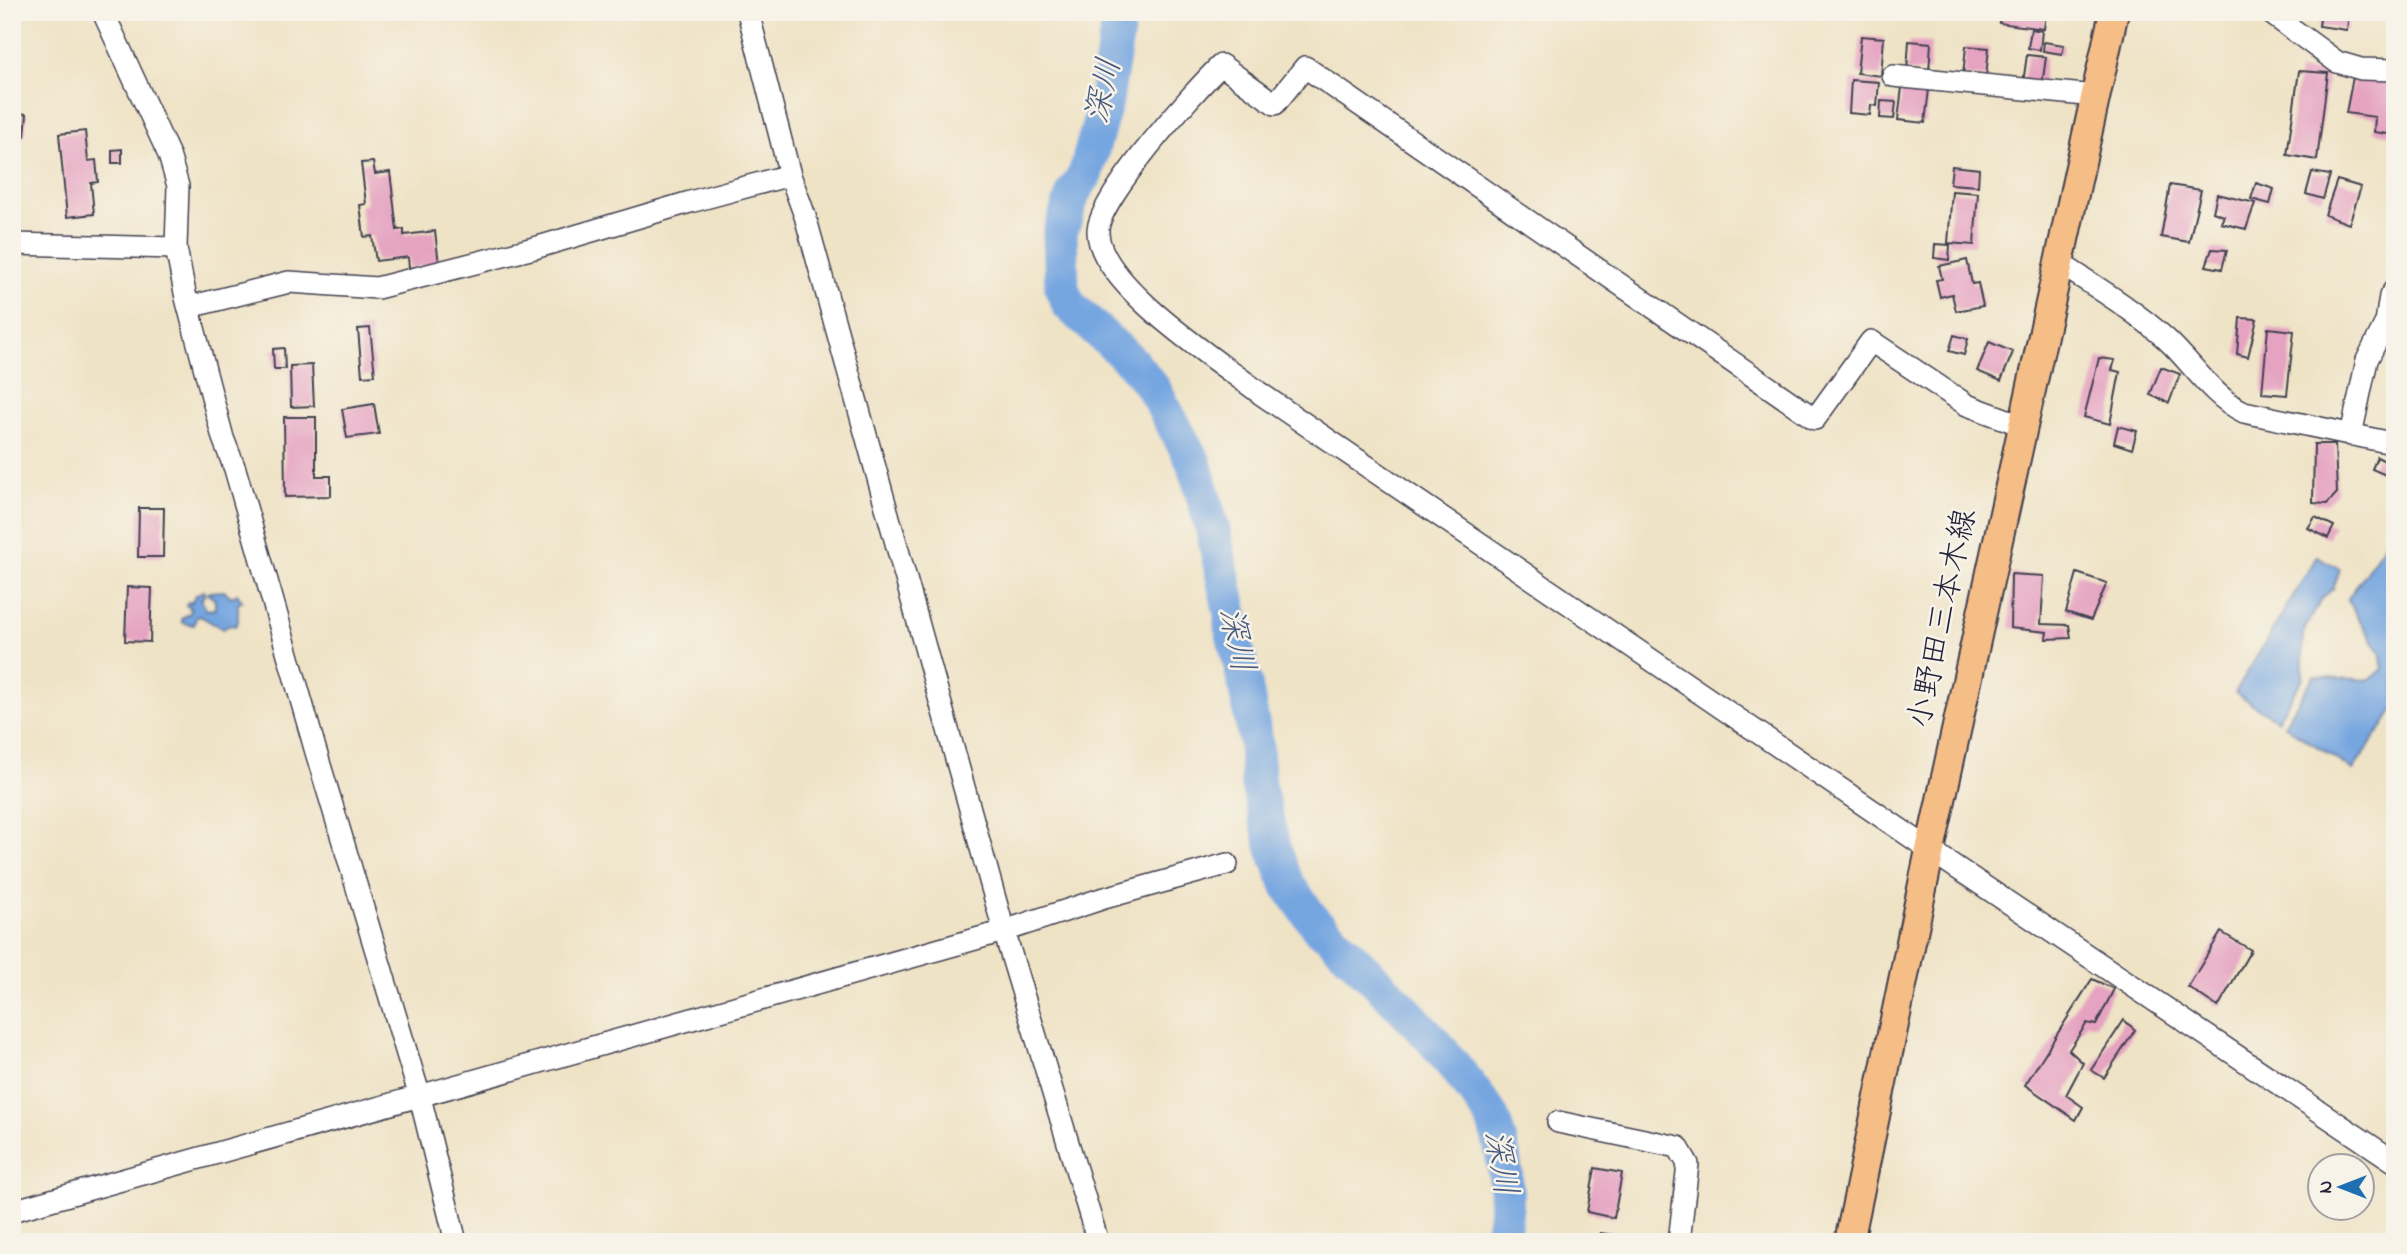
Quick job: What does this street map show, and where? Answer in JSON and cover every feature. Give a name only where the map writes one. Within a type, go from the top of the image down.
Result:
[{"type":"main road","name":"小野田三本木線","points":[[1849,1242],[1930,850],[2114,12]]},
{"type":"street","points":[[103,12],[169,155],[178,186],[176,248],[223,438],[235,469],[316,752],[420,1097],[456,1242]]},
{"type":"street","points":[[748,12],[790,175],[813,242],[1004,931],[1098,1242]]},
{"type":"street","points":[[2269,12],[2337,62],[2361,69],[2395,70]]},
{"type":"street","points":[[2024,426],[1967,405],[1871,341],[1815,419],[1304,67],[1275,104],[1221,65],[1192,93],[1120,184],[1097,229],[1101,250],[1127,287],[1172,326],[1261,394],[2395,1163]]},
{"type":"street","points":[[1893,76],[2095,96]]},
{"type":"street","points":[[189,307],[289,282],[377,288],[538,247],[790,175]]},
{"type":"street","points":[[12,244],[176,248]]},
{"type":"street","points":[[2058,262],[2165,337],[2216,392],[2234,407],[2245,412],[2395,446]]},
{"type":"street","points":[[2351,435],[2368,360],[2386,322],[2390,296],[2395,289]]},
{"type":"street","points":[[12,1211],[1004,931],[1078,906],[1227,864]]},
{"type":"street","points":[[1558,1122],[1678,1147],[1688,1164],[1679,1242]]},
{"type":"water","points":[[2395,529],[2395,708],[2353,770],[2284,725],[2314,676],[2370,680],[2383,669],[2380,652],[2347,600]]},
{"type":"water","points":[[2317,556],[2340,569],[2333,589],[2323,597],[2303,633],[2303,678],[2277,720],[2235,693]]},
{"type":"water","points":[[203,591],[205,595],[201,599],[206,610],[215,609],[215,600],[207,592],[224,591],[232,597],[237,594],[242,601],[238,604],[238,622],[235,626],[229,625],[223,629],[200,616],[196,617],[194,625],[182,623],[182,618],[190,613],[191,609],[186,605]]},
{"type":"building","points":[[2000,12],[2046,12],[2044,29],[1999,23]]},
{"type":"building","points":[[2070,12],[2091,12],[2090,17]]},
{"type":"building","points":[[2321,12],[2349,12],[2347,30],[2319,26]]},
{"type":"building","points":[[2031,29],[2042,31],[2040,50],[2028,48]]},
{"type":"building","points":[[1861,36],[1884,38],[1881,76],[1857,73]]},
{"type":"building","points":[[1909,41],[1931,43],[1929,72],[1907,71]]},
{"type":"building","points":[[2044,42],[2064,45],[2062,54],[2043,51]]},
{"type":"building","points":[[1966,46],[1989,48],[1986,77],[1963,76]]},
{"type":"building","points":[[2027,55],[2046,57],[2042,86],[2023,83]]},
{"type":"building","points":[[2299,71],[2328,73],[2317,160],[2287,155]]},
{"type":"building","points":[[2353,77],[2395,81],[2395,135],[2374,132],[2375,117],[2346,113]]},
{"type":"building","points":[[1851,80],[1879,82],[1877,106],[1871,105],[1870,115],[1849,113]]},
{"type":"building","points":[[1902,87],[1929,89],[1925,123],[1898,120]]},
{"type":"building","points":[[1881,101],[1896,102],[1894,119],[1880,118]]},
{"type":"building","points":[[12,112],[27,114],[25,136],[12,135]]},
{"type":"building","points":[[85,131],[88,161],[96,160],[98,182],[91,183],[94,214],[67,217],[59,134]]},
{"type":"building","points":[[122,149],[122,163],[112,163],[112,150]]},
{"type":"building","points":[[373,162],[375,174],[390,172],[397,230],[404,229],[404,235],[435,231],[439,264],[409,268],[408,257],[376,261],[372,236],[364,237],[360,205],[366,204],[361,163]]},
{"type":"building","points":[[1952,166],[1979,169],[1978,186],[1950,184]]},
{"type":"building","points":[[2312,172],[2330,175],[2323,199],[2306,194]]},
{"type":"building","points":[[2337,180],[2361,187],[2349,224],[2325,215]]},
{"type":"building","points":[[2256,183],[2274,189],[2270,204],[2251,199]]},
{"type":"building","points":[[2170,185],[2201,190],[2189,242],[2161,237]]},
{"type":"building","points":[[1952,191],[1978,193],[1974,245],[1948,243]]},
{"type":"building","points":[[2217,194],[2255,203],[2246,229],[2221,223],[2224,216],[2213,212]]},
{"type":"building","points":[[1935,244],[1950,245],[1949,260],[1934,258]]},
{"type":"building","points":[[2212,249],[2227,250],[2222,269],[2206,266]]},
{"type":"building","points":[[1967,260],[1972,284],[1978,283],[1983,306],[1956,311],[1952,294],[1940,297],[1936,280],[1942,279],[1939,266]]},
{"type":"building","points":[[2240,318],[2257,319],[2248,357],[2237,354]]},
{"type":"building","points":[[370,328],[375,375],[362,376],[358,329]]},
{"type":"building","points":[[2268,328],[2294,331],[2287,395],[2262,393]]},
{"type":"building","points":[[1954,335],[1968,339],[1964,355],[1949,351]]},
{"type":"building","points":[[1989,342],[2013,352],[2001,381],[1977,371]]},
{"type":"building","points":[[284,348],[285,369],[274,369],[273,349]]},
{"type":"building","points":[[2099,358],[2115,360],[2112,370],[2120,372],[2110,424],[2084,417]]},
{"type":"building","points":[[312,365],[314,406],[291,407],[290,366]]},
{"type":"building","points":[[2161,367],[2180,374],[2169,403],[2150,395]]},
{"type":"building","points":[[374,404],[379,434],[347,438],[342,409]]},
{"type":"building","points":[[284,417],[316,417],[316,476],[331,476],[331,496],[285,497]]},
{"type":"building","points":[[2118,426],[2137,431],[2132,449],[2114,443]]},
{"type":"building","points":[[2314,444],[2335,444],[2337,493],[2327,504],[2313,503]]},
{"type":"building","points":[[2377,457],[2393,465],[2388,476],[2372,469]]},
{"type":"building","points":[[139,508],[164,508],[163,557],[138,557]]},
{"type":"building","points":[[2315,517],[2334,526],[2328,538],[2308,528]]},
{"type":"building","points":[[2077,573],[2107,583],[2091,620],[2066,612]]},
{"type":"building","points":[[2011,574],[2044,576],[2041,624],[2069,625],[2071,638],[2046,639],[2047,632],[2010,628]]},
{"type":"building","points":[[127,587],[152,588],[150,642],[125,641]]},
{"type":"building","points":[[2221,932],[2251,950],[2218,1007],[2188,987]]},
{"type":"building","points":[[2092,979],[2114,989],[2096,1025],[2087,1023],[2069,1050],[2083,1063],[2066,1095],[2083,1107],[2076,1120],[2025,1085]]},
{"type":"building","points":[[2124,1020],[2135,1030],[2104,1078],[2091,1070]]},
{"type":"building","points":[[1595,1168],[1622,1173],[1614,1218],[1587,1212]]},
{"type":"building","points":[[1600,1233],[1651,1240],[1651,1242],[1598,1242]]},
{"type":"waterway","name":"深川","points":[[1120,12],[1106,100],[1085,175],[1074,191],[1060,233],[1062,289],[1069,305],[1133,363],[1153,388],[1194,463],[1213,531],[1245,684],[1256,744],[1258,785],[1274,849],[1288,885],[1320,930],[1322,928],[1417,1023],[1489,1111],[1502,1150],[1506,1180],[1506,1211],[1501,1242]]}]
